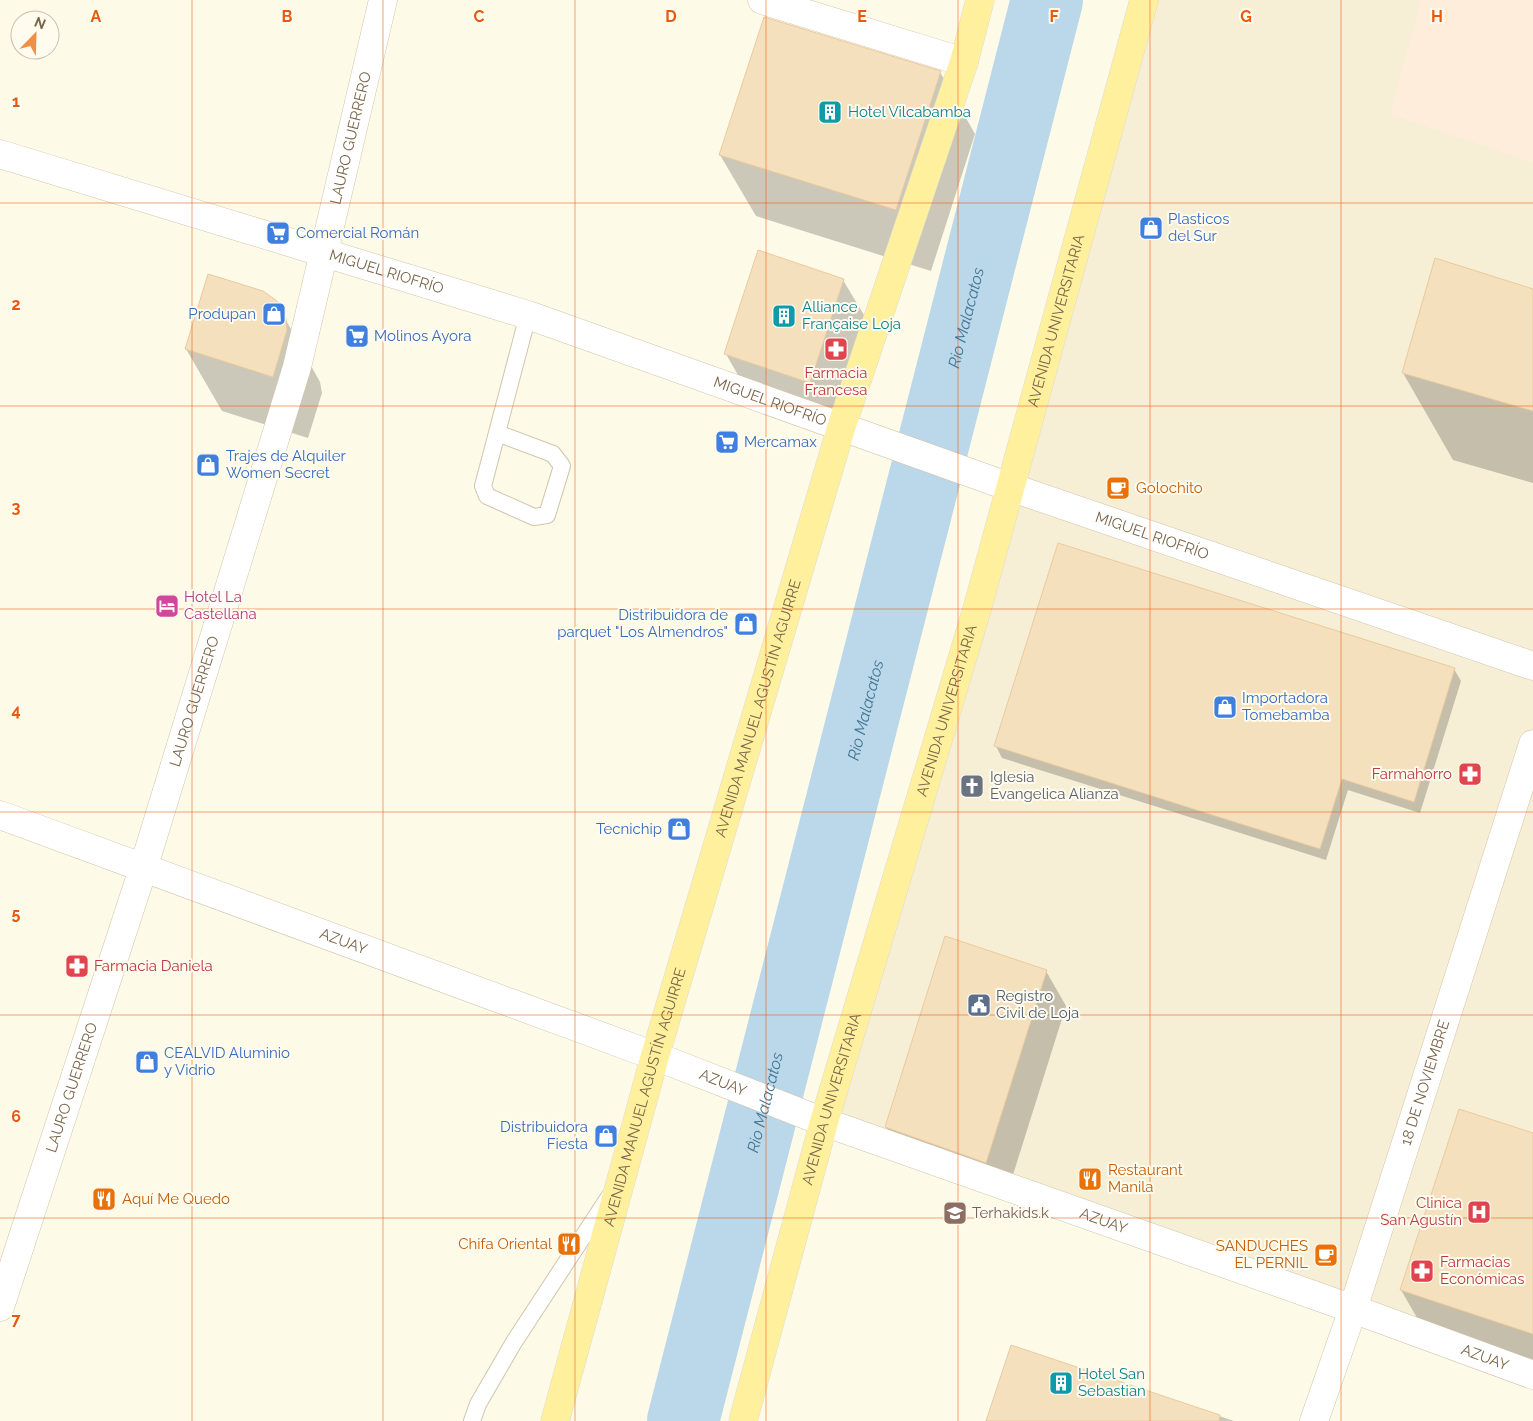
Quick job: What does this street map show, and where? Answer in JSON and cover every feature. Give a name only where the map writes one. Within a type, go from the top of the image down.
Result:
[{"type":"main road","name":"AVENIDA MANUEL AGUSTÍN AGUIRRE","points":[[555,1421],[622,1176],[666,1060],[850,428],[964,62],[980,0]]},
{"type":"main road","name":"AVENIDA UNIVERSITARIA","points":[[744,1421],[824,1122],[977,609],[1144,0]]},
{"type":"street","name":"LAURO GUERRERO","points":[[0,1307],[143,869],[297,367],[383,0]]},
{"type":"street","points":[[762,0],[964,62]]},
{"type":"street","name":"MIGUEL RIOFRÍO","points":[[0,154],[528,315],[850,428],[1010,487],[1533,666]]},
{"type":"street","name":"18 DE NOVIEMBRE","points":[[1314,1421],[1353,1309],[1533,744]]},
{"type":"street","name":"AZUAY","points":[[0,815],[666,1060],[824,1122],[1353,1309],[1533,1375]]},
{"type":"lane","points":[[497,433],[554,454],[562,466],[547,515],[534,517],[488,496],[483,486],[528,315]]},
{"type":"lane","points":[[472,1421],[478,1404],[514,1342],[622,1176]]},
{"type":"shaded area","points":[[1144,0],[1533,0],[1533,1375],[824,1122]]},
{"type":"shaded area","points":[[1421,0],[1533,0],[1533,163],[1390,114]]},
{"type":"building","name":"Hotel Vilcabamba","points":[[764,17],[941,71],[896,210],[719,155]]},
{"type":"building","name":"Alliance Française Loja","points":[[758,250],[844,279],[810,383],[724,354]]},
{"type":"building","points":[[1435,258],[1533,289],[1533,411],[1402,373]]},
{"type":"building","points":[[208,274],[263,291],[277,301],[286,319],[287,330],[273,377],[185,349]]},
{"type":"building","name":"Importadora Tomebamba","points":[[1058,543],[1455,668],[1414,802],[1342,779],[1320,849],[994,746]]},
{"type":"building","points":[[945,936],[1047,970],[986,1163],[885,1127]]},
{"type":"building","name":"Clinica San Agustín","points":[[1459,1109],[1533,1133],[1533,1334],[1400,1290]]},
{"type":"building","name":"Hotel San Sebastian","points":[[1011,1345],[1220,1415],[1219,1421],[986,1421]]},
{"type":"waterway","name":"Rio Malacatos","points":[[683,1421],[1047,0]]},
{"type":"place","name":"Hotel Vilcabamba","points":[[830,112]]},
{"type":"place","name":"Plasticos del Sur","points":[[1151,228]]},
{"type":"place","name":"Comercial Román","points":[[278,233]]},
{"type":"place","name":"Produpan","points":[[274,314]]},
{"type":"place","name":"Alliance Française Loja","points":[[784,316]]},
{"type":"place","name":"Molinos Ayora","points":[[357,336]]},
{"type":"place","name":"Farmacia Francesa","points":[[836,349]]},
{"type":"place","name":"Mercamax","points":[[727,442]]},
{"type":"place","name":"Trajes de Alquiler Women Secret","points":[[208,465]]},
{"type":"place","name":"Golochito","points":[[1118,488]]},
{"type":"place","name":"Hotel La Castellana","points":[[167,606]]},
{"type":"place","name":"Distribuidora de parquet \"Los Almendros\"","points":[[746,624]]},
{"type":"place","name":"Importadora Tomebamba","points":[[1225,707]]},
{"type":"place","name":"Farmahorro","points":[[1470,774]]},
{"type":"place","name":"Iglesia Evangelica Alianza","points":[[972,786]]},
{"type":"place","name":"Tecnichip","points":[[679,829]]},
{"type":"place","name":"Farmacia Daniela","points":[[77,966]]},
{"type":"place","name":"Registro Civil de Loja","points":[[979,1005]]},
{"type":"place","name":"CEALVID Aluminio y Vidrio","points":[[147,1062]]},
{"type":"place","name":"Distribuidora Fiesta","points":[[606,1136]]},
{"type":"place","name":"Restaurant Manila","points":[[1090,1179]]},
{"type":"place","name":"Aquí Me Quedo","points":[[104,1199]]},
{"type":"place","name":"Clinica San Agustín","points":[[1479,1212]]},
{"type":"place","name":"Terhakids.k","points":[[955,1213]]},
{"type":"place","name":"Chifa Oriental","points":[[569,1244]]},
{"type":"place","name":"SANDUCHES EL PERNIL","points":[[1326,1255]]},
{"type":"place","name":"Farmacias Económicas","points":[[1422,1271]]},
{"type":"place","name":"Hotel San Sebastian","points":[[1061,1383]]}]
